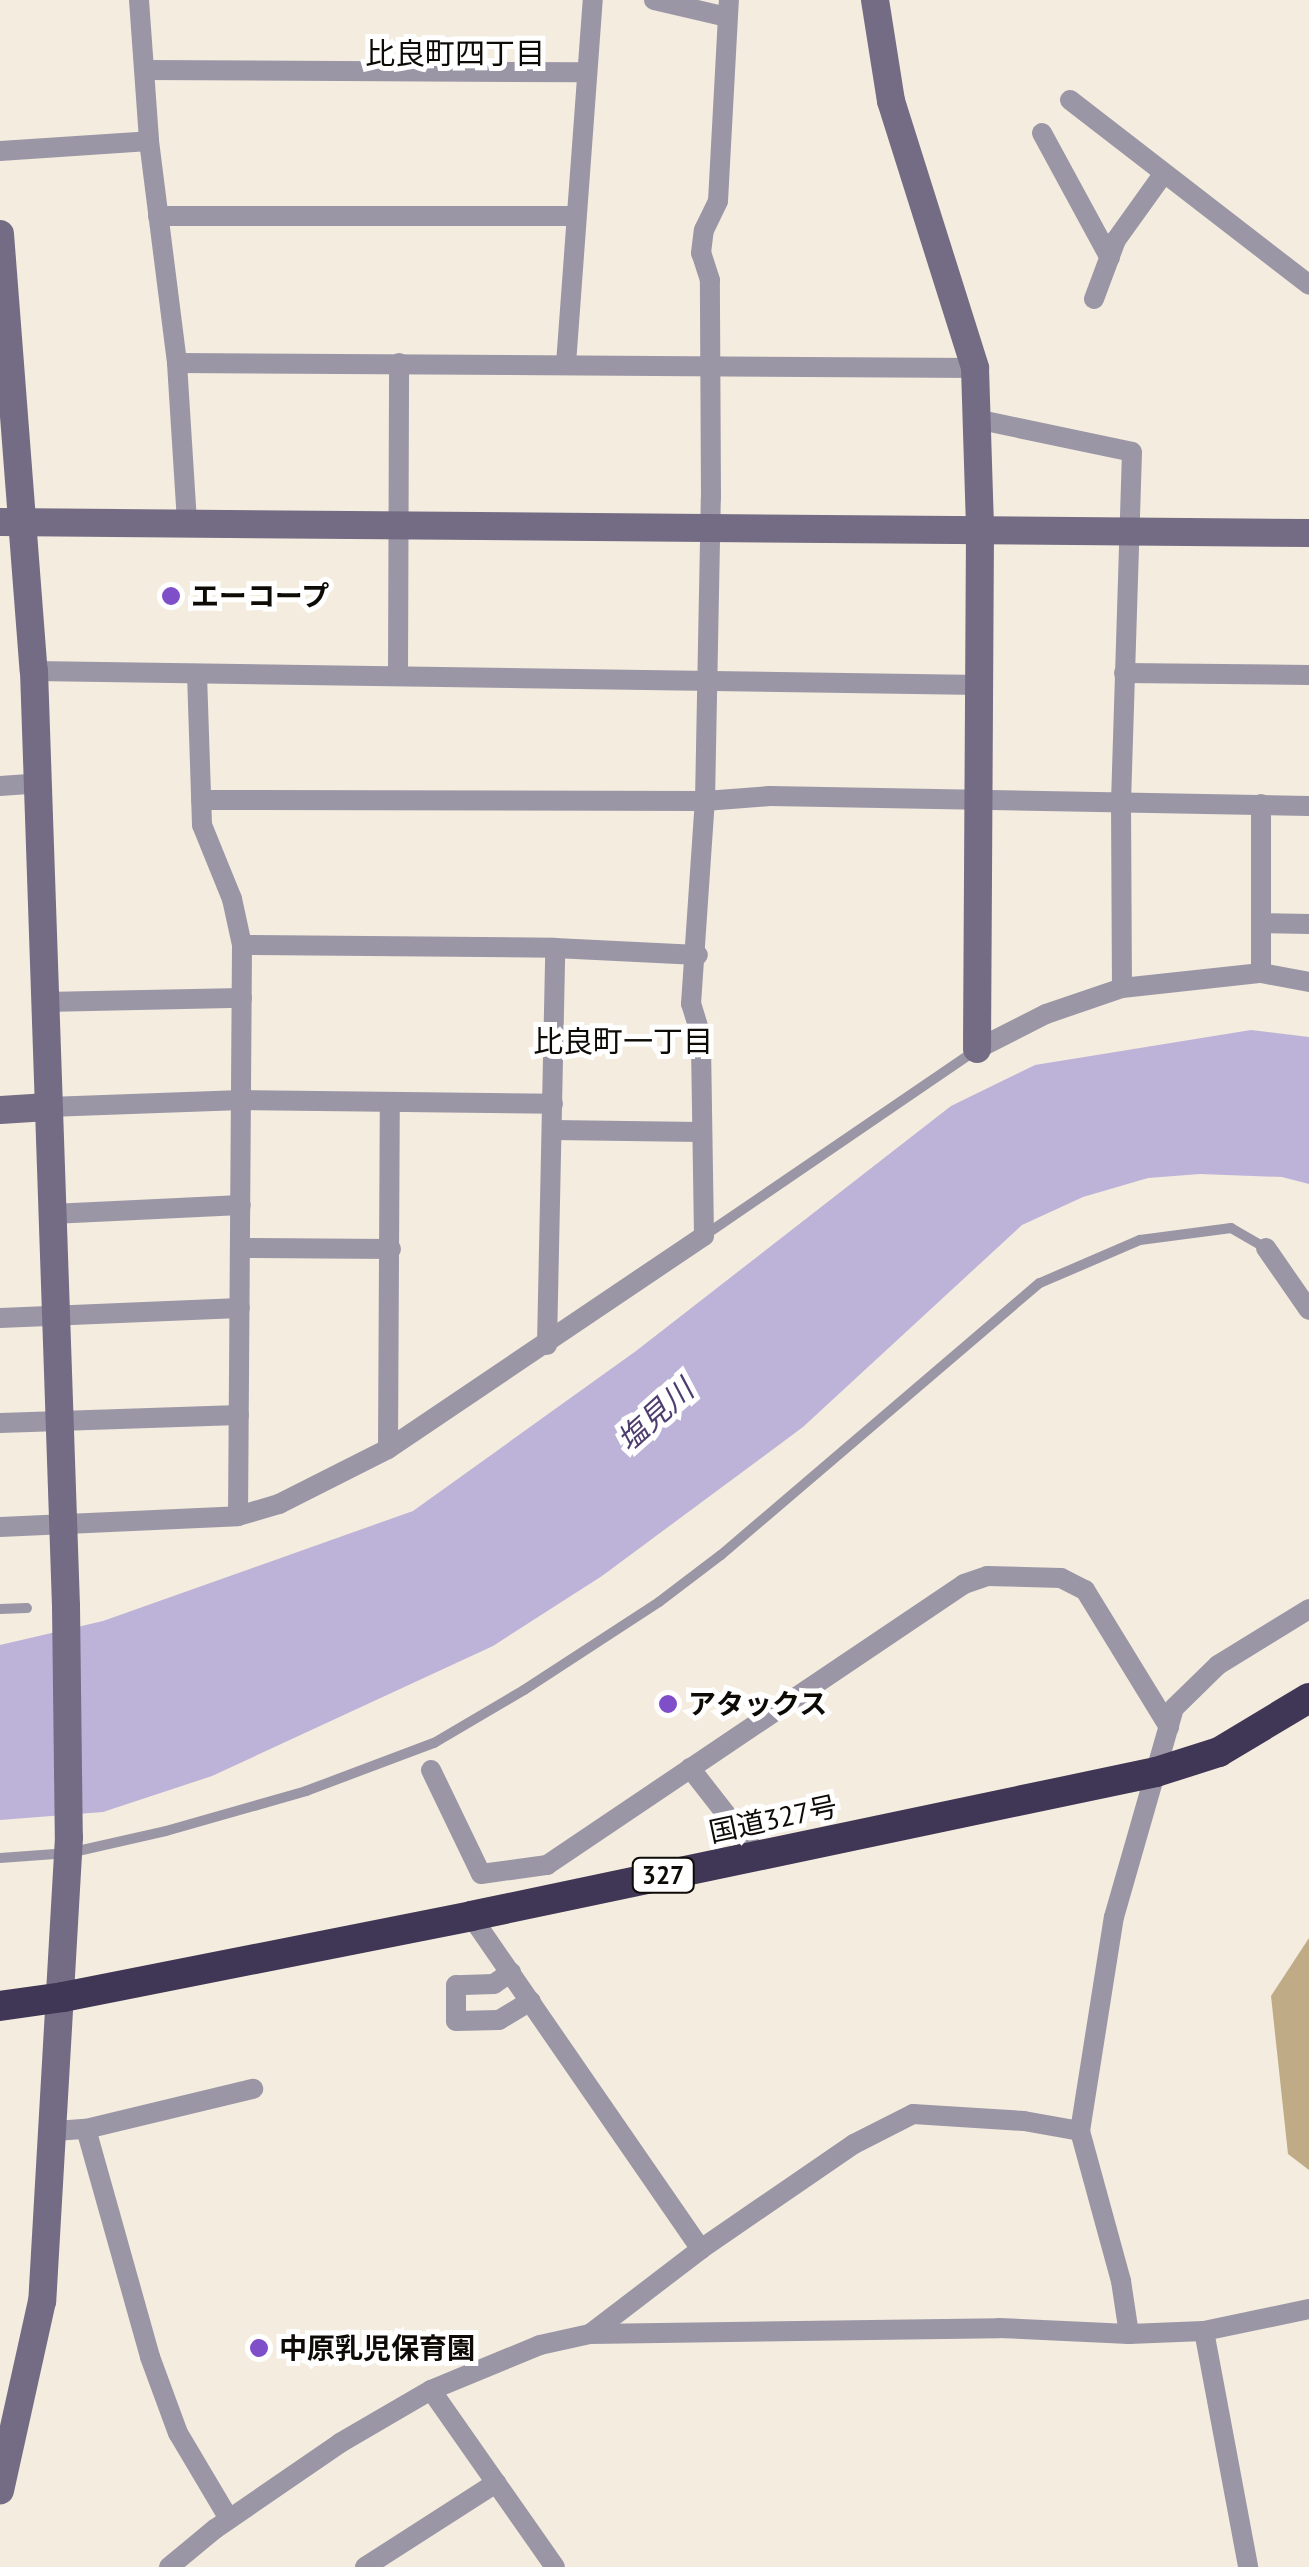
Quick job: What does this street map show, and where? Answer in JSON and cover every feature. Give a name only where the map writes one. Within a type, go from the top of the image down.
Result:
[{"type":"highway","name":"国道327号","points":[[0,2006],[472,1916],[1156,1772],[1219,1752],[1309,1698]]},
{"type":"street","points":[[139,0],[149,142],[177,363],[187,522]]},
{"type":"street","points":[[566,364],[593,0]]},
{"type":"street","points":[[0,1527],[238,1516],[279,1504],[388,1448],[548,1345],[704,1236],[701,1036],[691,1004],[698,955],[705,801],[713,364],[710,280],[701,254],[704,230],[718,202],[728,8],[654,0]]},
{"type":"street","points":[[874,0],[896,118],[975,368],[980,529],[977,1049],[1046,1014],[1122,988],[1261,972],[1309,982]]},
{"type":"street","points":[[145,70],[585,72]]},
{"type":"street","points":[[1070,100],[1309,285]]},
{"type":"street","points":[[1042,133],[1110,258]]},
{"type":"street","points":[[0,151],[149,142]]},
{"type":"street","points":[[1094,300],[1116,240],[1164,173]]},
{"type":"street","points":[[158,216],[575,216]]},
{"type":"street","points":[[0,234],[11,522],[34,671],[66,1606],[69,1845],[42,2301],[0,2490]]},
{"type":"street","points":[[177,363],[975,368]]},
{"type":"street","points":[[398,676],[399,363]]},
{"type":"street","points":[[976,419],[1132,452],[1121,803],[1122,988]]},
{"type":"street","points":[[11,522],[1309,532]]},
{"type":"street","points":[[34,671],[980,685]]},
{"type":"street","points":[[1124,673],[1309,675]]},
{"type":"street","points":[[197,674],[202,824],[232,899],[242,945],[238,1516]]},
{"type":"street","points":[[0,786],[38,783]]},
{"type":"street","points":[[201,800],[705,801],[770,796],[978,804],[1309,806]]},
{"type":"street","points":[[1261,804],[1261,972]]},
{"type":"street","points":[[1263,923],[1309,924]]},
{"type":"street","points":[[242,945],[555,948],[698,955]]},
{"type":"street","points":[[548,1345],[555,948]]},
{"type":"street","points":[[45,1002],[242,998]]},
{"type":"street","points":[[0,1110],[242,1100],[553,1104]]},
{"type":"street","points":[[388,1448],[390,1102]]},
{"type":"street","points":[[553,1130],[700,1132]]},
{"type":"street","points":[[52,1214],[241,1205]]},
{"type":"street","points":[[240,1248],[391,1249]]},
{"type":"street","points":[[1266,1248],[1309,1310]]},
{"type":"street","points":[[0,1318],[240,1308]]},
{"type":"street","points":[[0,1423],[239,1415]]},
{"type":"street","points":[[431,1770],[481,1874],[547,1865],[964,1584],[987,1576],[1061,1578],[1085,1590],[1169,1727]]},
{"type":"street","points":[[1130,2334],[1121,2281],[1080,2130],[1114,1917],[1174,1708],[1218,1665],[1309,1610]]},
{"type":"street","points":[[690,1768],[758,1856]]},
{"type":"street","points":[[472,1916],[701,2249]]},
{"type":"street","points":[[511,1972],[494,1984],[456,1985],[456,2021],[498,2020],[531,2001]]},
{"type":"street","points":[[55,2131],[86,2130],[253,2089]]},
{"type":"street","points":[[590,2334],[701,2249],[854,2144],[913,2114],[1024,2121],[1080,2130]]},
{"type":"street","points":[[86,2130],[156,2372],[178,2433],[228,2519]]},
{"type":"street","points":[[169,2567],[228,2519],[340,2444],[431,2390],[540,2345],[590,2334],[999,2328],[1130,2334],[1204,2331],[1309,2309]]},
{"type":"street","points":[[1204,2331],[1248,2567]]},
{"type":"street","points":[[431,2390],[555,2567]]},
{"type":"street","points":[[365,2567],[496,2483]]},
{"type":"lane","points":[[704,1236],[977,1049]]},
{"type":"lane","points":[[0,1858],[306,1791],[434,1742],[524,1690],[659,1602],[721,1555],[1040,1283],[1140,1240],[1231,1228],[1266,1248]]},
{"type":"lane","points":[[0,1609],[27,1608]]},
{"type":"shaded area","points":[[1309,1938],[1309,2170],[1288,2154],[1271,1996]]},
{"type":"water","name":"塩見川","points":[[1251,1030],[1309,1037],[1309,1184],[1282,1177],[1200,1174],[1148,1178],[1083,1197],[1022,1225],[803,1427],[602,1576],[493,1646],[212,1776],[103,1812],[0,1820],[0,1645],[103,1621],[413,1511],[636,1351],[951,1106],[1035,1065]]},
{"type":"place","name":"エーコープ","points":[[171,596]]},
{"type":"place","name":"アタックス","points":[[668,1704]]},
{"type":"place","name":"中原乳児保育園","points":[[259,2348]]},
{"type":"district","name":"比良町四丁目","points":[[455,53]]},
{"type":"district","name":"比良町一丁目","points":[[623,1041]]}]
